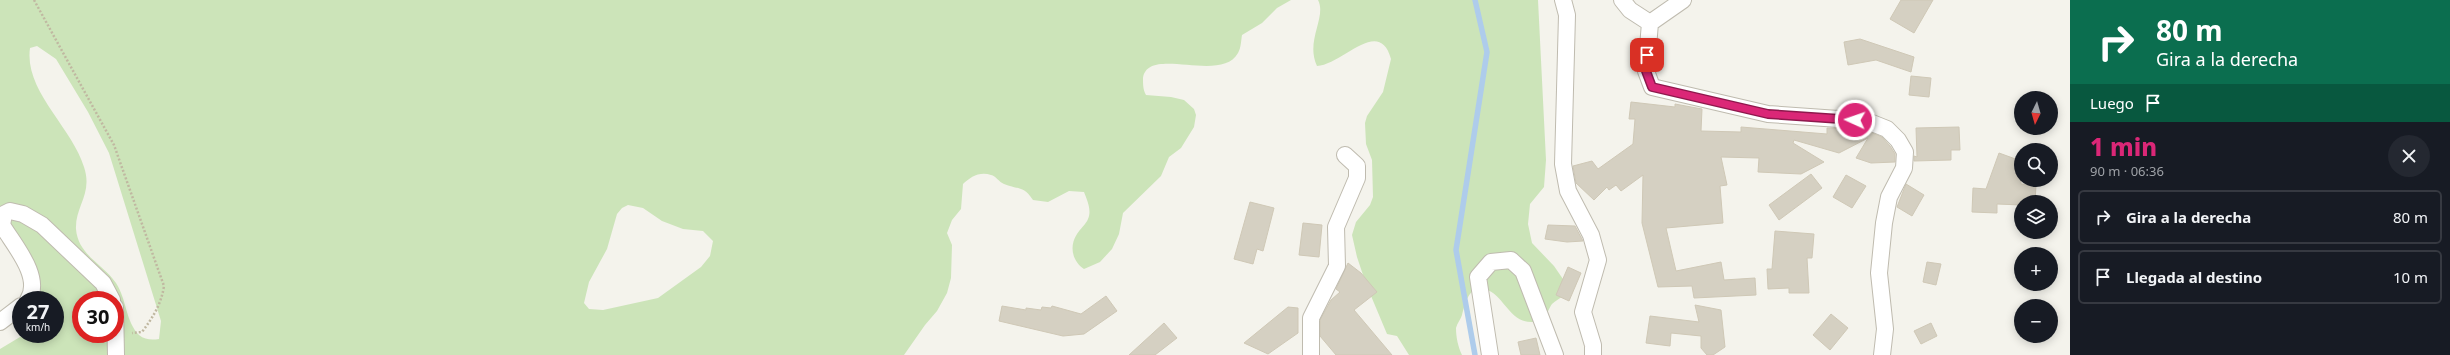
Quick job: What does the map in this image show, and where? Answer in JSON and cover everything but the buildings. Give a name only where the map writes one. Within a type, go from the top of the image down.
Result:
[{"type":"street","points":[[1563,0],[1567,15],[1563,164],[1568,191],[1590,235],[1598,260],[1583,312],[1594,345],[1593,355]]},
{"type":"street","points":[[1622,0],[1630,10],[1650,23]]},
{"type":"street","points":[[1650,23],[1683,0]]},
{"type":"street","points":[[1650,23],[1646,71],[1652,87],[1768,114],[1867,121],[1887,129],[1898,140],[1905,152],[1904,168],[1889,197],[1884,223],[1879,274],[1885,329],[1882,355]]},
{"type":"street","points":[[1311,355],[1311,318],[1337,266],[1336,227],[1357,178],[1357,166],[1345,155]]},
{"type":"street","points":[[30,291],[32,284],[28,269],[2,225],[4,214],[10,211],[23,214],[42,225],[103,283],[107,291]]},
{"type":"street","points":[[1490,355],[1478,277],[1491,262],[1511,260],[1523,271],[1555,355]]},
{"type":"street","points":[[0,322],[12,313]]},
{"type":"street","points":[[116,355],[117,343]]},
{"type":"path","points":[[34,0],[114,145],[164,286],[162,301],[142,332],[124,333]]},
{"type":"green space","points":[[0,0],[1291,0],[1277,8],[1262,23],[1242,35],[1239,51],[1229,62],[1217,65],[1202,66],[1171,64],[1158,65],[1148,69],[1143,78],[1146,95],[1171,97],[1184,100],[1194,109],[1196,115],[1194,127],[1181,148],[1169,157],[1161,176],[1123,213],[1119,234],[1112,249],[1100,262],[1084,269],[1074,258],[1073,243],[1078,232],[1089,216],[1089,205],[1084,192],[1069,191],[1048,202],[1033,200],[1023,190],[1004,184],[993,176],[987,174],[976,175],[966,181],[963,184],[961,209],[952,220],[947,233],[952,245],[951,278],[947,293],[937,311],[925,325],[904,355],[0,355],[0,349],[12,342],[64,343],[64,291],[37,291],[36,280],[0,222]],"holes":[[[37,46],[56,59],[88,112],[109,153],[161,321],[159,339],[154,340],[144,338],[139,335],[131,323],[124,303],[124,343],[72,343],[72,291],[120,291],[111,276],[86,253],[78,238],[76,221],[86,185],[84,167],[78,152],[50,109],[34,79],[30,64],[30,48]],[[628,205],[643,208],[662,221],[683,229],[703,231],[713,241],[710,256],[701,267],[658,298],[603,310],[589,309],[584,303],[589,282],[607,249],[617,214],[622,208]]]},
{"type":"green space","points":[[1318,0],[1538,0],[1546,160],[1544,187],[1530,204],[1528,224],[1532,243],[1554,266],[1565,282],[1564,295],[1552,304],[1544,318],[1538,322],[1519,319],[1492,292],[1480,288],[1471,292],[1457,324],[1456,335],[1462,355],[1409,355],[1397,336],[1387,334],[1366,284],[1357,257],[1352,235],[1356,222],[1370,205],[1373,197],[1372,160],[1366,144],[1365,123],[1367,116],[1383,92],[1391,59],[1385,47],[1378,42],[1369,42],[1327,64],[1317,66],[1313,48],[1320,14]]},
{"type":"waterway","points":[[1475,0],[1487,52],[1456,250],[1475,355]]},
{"type":"route","points":[[1647,55],[1646,71],[1652,87],[1768,114],[1855,120]]}]
